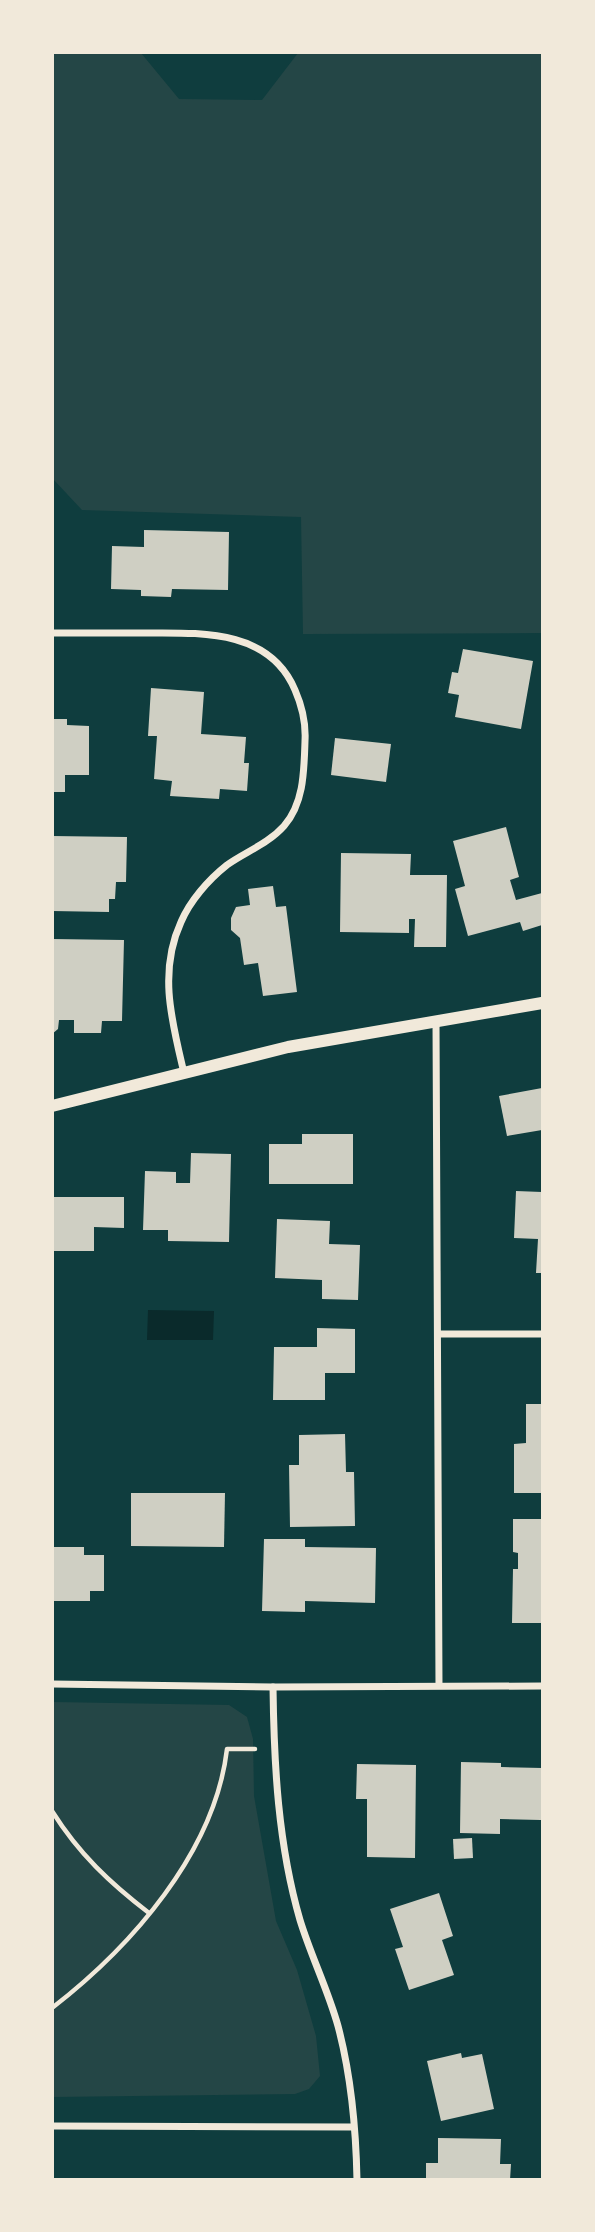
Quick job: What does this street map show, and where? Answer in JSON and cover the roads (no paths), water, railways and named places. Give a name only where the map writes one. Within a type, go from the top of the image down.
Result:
[{"type":"street","points":[[52,633],[197,633],[227,637],[253,646],[275,659],[291,680],[301,705],[306,734],[304,768],[302,788],[293,814],[282,828],[227,865],[209,881],[181,920],[173,942],[168,991],[184,1073]]},
{"type":"street","points":[[52,1106],[288,1046],[542,1003]]},
{"type":"street","points":[[436,1021],[439,1685]]},
{"type":"street","points":[[439,1334],[542,1334]]},
{"type":"street","points":[[52,1684],[273,1687],[542,1685]]},
{"type":"street","points":[[273,1687],[274,1749],[282,1843],[300,1919],[337,2024],[348,2072],[357,2179]]},
{"type":"street","points":[[52,2126],[353,2127]]}]
